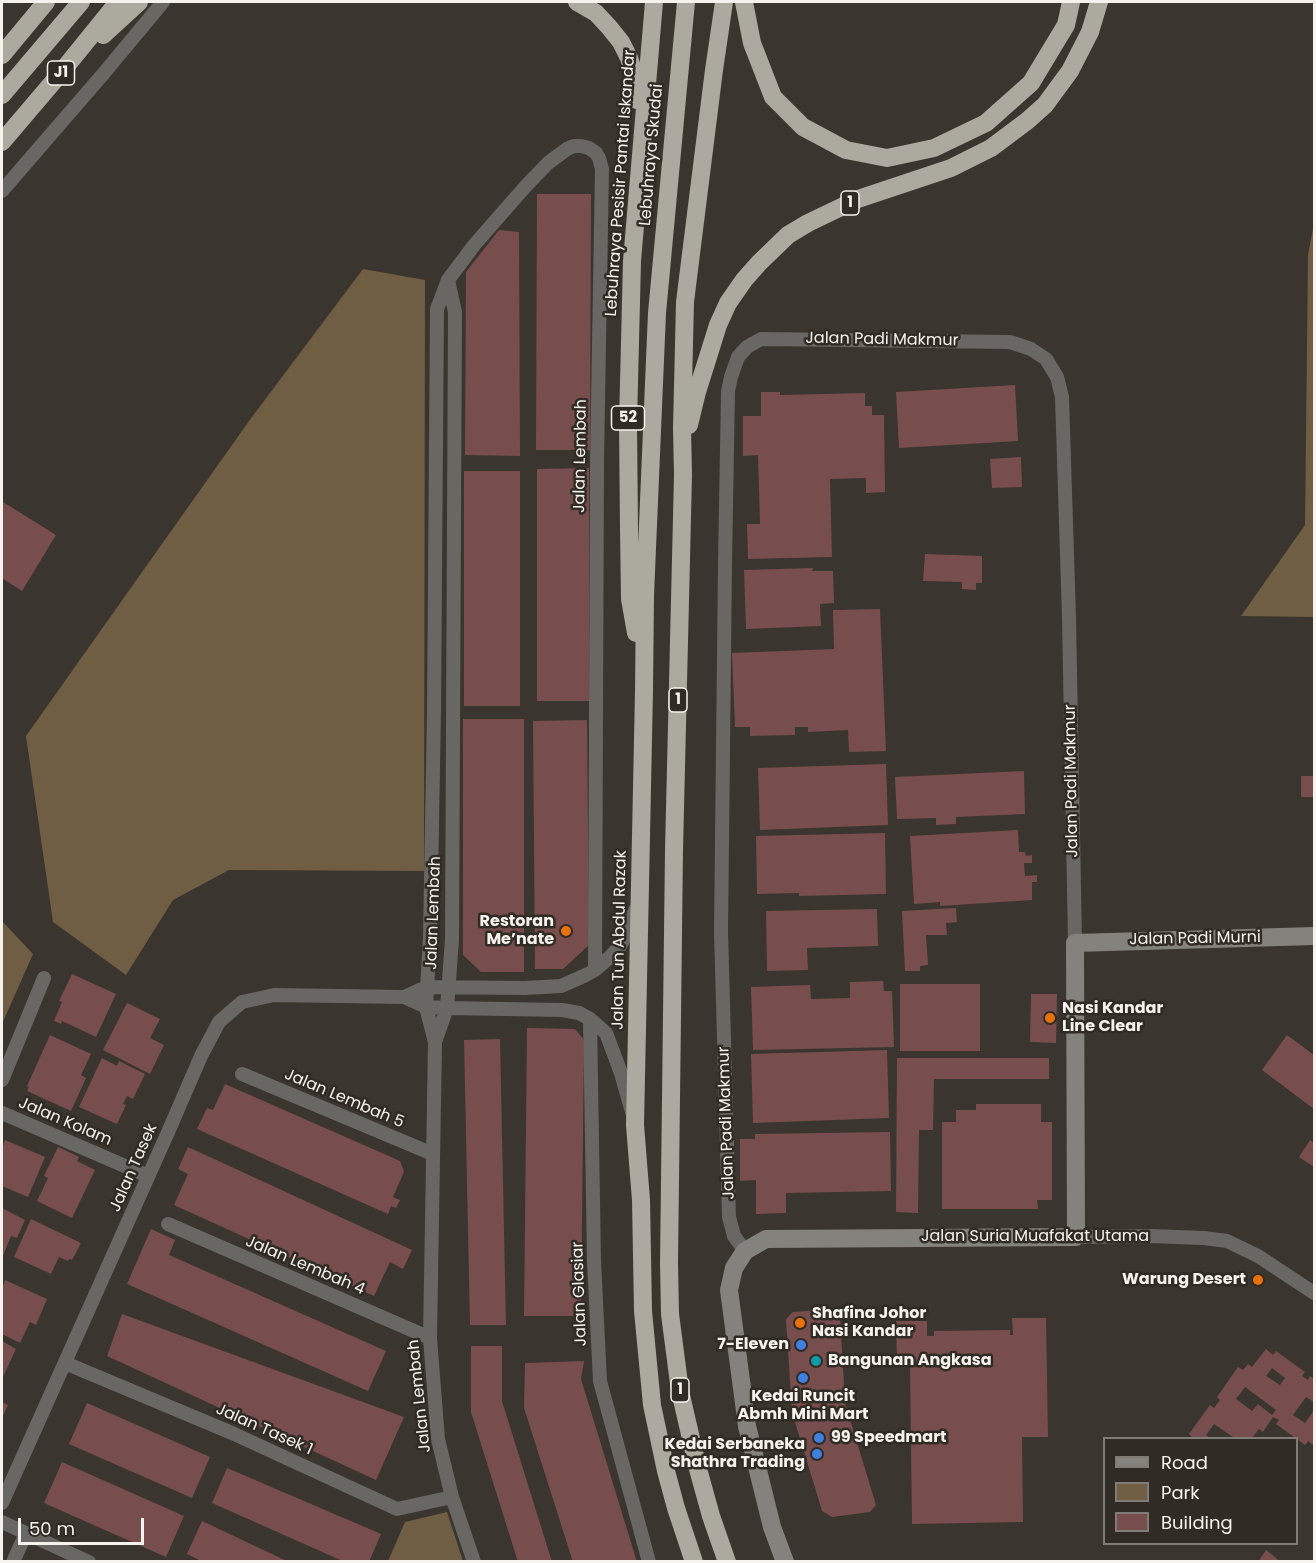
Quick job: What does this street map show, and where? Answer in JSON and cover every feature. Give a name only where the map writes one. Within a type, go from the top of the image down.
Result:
[{"type":"highway","points":[[2,55],[46,2]]},
{"type":"highway","name":"J1","points":[[2,95],[81,2]]},
{"type":"highway","name":"J1","points":[[2,142],[118,2]]},
{"type":"highway","points":[[59,75],[139,2]]},
{"type":"highway","points":[[577,2],[596,13],[609,27],[621,42],[629,58],[635,77],[642,144]]},
{"type":"highway","name":"Lebuhraya Pesisir Pantai Iskandar","points":[[644,691],[630,599],[628,423],[632,261],[654,2]]},
{"type":"highway","name":"Lebuhraya Skudai","points":[[657,313],[686,2]]},
{"type":"highway","points":[[683,475],[682,428],[686,302],[724,2]]},
{"type":"highway","points":[[744,2],[752,44],[773,96],[803,127],[846,150],[887,158],[934,148],[986,123],[1031,83],[1066,25],[1071,2]]},
{"type":"highway","name":"1","points":[[727,1562],[698,1469],[680,1392],[670,1314],[669,1212],[674,850],[683,475],[690,422],[718,326],[728,303],[744,280],[788,235],[808,223],[858,199],[951,168],[991,148],[1027,121],[1045,105],[1070,71],[1090,32],[1099,2]]},
{"type":"highway","name":"Jalan Tun Abdul Razak","points":[[657,313],[645,595],[636,1125],[641,1200],[643,1311],[652,1405],[670,1490],[694,1562]]},
{"type":"street","points":[[2,191],[163,2]]},
{"type":"street","name":"Jalan Lembah","points":[[474,1562],[452,1497],[438,1439],[430,1338],[435,1042],[426,1006],[426,987],[430,938],[434,712],[438,309],[448,280],[475,244],[548,163],[574,146],[590,148],[596,153],[602,169],[597,472],[595,970]]},
{"type":"street","name":"Jalan Lembah","points":[[435,1042],[447,1008],[452,939],[455,312],[448,280]]},
{"type":"street","name":"Jalan Padi Makmur","points":[[745,1251],[734,1236],[729,1217],[721,932],[725,553],[728,391],[738,357],[747,347],[761,339],[1010,342],[1031,349],[1046,359],[1057,377],[1062,397],[1069,628],[1075,943],[1076,1237]]},
{"type":"street","points":[[435,459],[455,460]]},
{"type":"street","points":[[434,712],[453,712]]},
{"type":"street","name":"Jalan Tasek","points":[[404,998],[426,987],[561,986],[595,970],[620,946],[629,929],[639,890]]},
{"type":"street","name":"Jalan Padi Murni","points":[[1075,943],[1314,936]]},
{"type":"street","points":[[2,1080],[44,978]]},
{"type":"street","name":"Jalan Tasek","points":[[2,1503],[201,1056],[219,1022],[242,1002],[274,995],[404,998],[426,1006],[447,1008],[562,1010],[579,1013],[590,1019]]},
{"type":"street","points":[[590,1019],[606,1033],[621,1073],[636,1125]]},
{"type":"street","name":"Jalan Glasiar","points":[[590,1019],[594,1261],[600,1381],[649,1562]]},
{"type":"street","name":"Jalan Lembah 5","points":[[242,1074],[433,1154]]},
{"type":"street","name":"Jalan Kolam","points":[[2,1113],[148,1176]]},
{"type":"street","name":"Jalan Lembah 4","points":[[168,1224],[430,1338]]},
{"type":"street","name":"Jalan Suria Muafakat Utama","points":[[745,1251],[766,1239],[1150,1236],[1204,1238],[1227,1241],[1258,1256],[1314,1293]]},
{"type":"street","points":[[745,1251],[734,1268],[729,1290],[747,1426],[772,1527],[784,1562]]},
{"type":"street","name":"Jalan Tasek 1","points":[[64,1363],[232,1433],[397,1509],[452,1497]]},
{"type":"street","points":[[2,1522],[89,1562]]},
{"type":"street","points":[[13,1562],[26,1533]]},
{"type":"green space","points":[[1314,223],[1314,617],[1241,616],[1305,525],[1308,255]]},
{"type":"green space","points":[[363,269],[425,280],[424,871],[229,870],[173,900],[126,975],[53,922],[26,736],[249,421]]},
{"type":"green space","points":[[2,921],[33,954],[2,1024]]},
{"type":"green space","points":[[447,1512],[463,1561],[388,1561],[405,1522]]},
{"type":"building","points":[[537,194],[591,194],[590,450],[536,450]]},
{"type":"building","points":[[499,230],[519,232],[520,456],[465,455],[466,272]]},
{"type":"building","points":[[1015,385],[1018,441],[899,448],[896,392]]},
{"type":"building","points":[[761,392],[780,392],[780,395],[865,393],[865,406],[872,406],[872,415],[884,415],[885,492],[866,493],[866,478],[830,479],[832,557],[748,559],[747,524],[760,524],[758,455],[743,456],[743,416],[761,416]]},
{"type":"building","points":[[1021,457],[1022,487],[992,488],[990,459]]},
{"type":"building","points":[[589,468],[589,701],[537,701],[537,469]]},
{"type":"building","points":[[464,471],[520,471],[520,706],[464,706]]},
{"type":"building","points":[[3,502],[56,535],[22,591],[2,578]]},
{"type":"building","points":[[925,554],[982,556],[982,583],[976,583],[976,590],[962,589],[962,582],[923,581]]},
{"type":"building","points":[[813,568],[812,571],[833,571],[834,603],[820,604],[821,626],[746,629],[744,570]]},
{"type":"building","points":[[880,609],[886,751],[849,752],[848,730],[808,732],[808,727],[795,727],[795,735],[750,736],[750,727],[735,727],[732,653],[834,649],[833,610]]},
{"type":"building","points":[[463,719],[524,719],[524,972],[481,972],[463,955]]},
{"type":"building","points":[[587,720],[589,945],[563,969],[535,969],[533,721]]},
{"type":"building","points":[[886,764],[888,825],[760,830],[758,768]]},
{"type":"building","points":[[1024,771],[1025,814],[956,817],[956,824],[936,825],[936,818],[897,819],[895,777]]},
{"type":"building","points":[[1301,776],[1314,776],[1314,797],[1301,797]]},
{"type":"building","points":[[1018,830],[1019,852],[1025,852],[1026,856],[1032,855],[1032,863],[1024,863],[1025,876],[1037,875],[1037,882],[1032,882],[1032,900],[940,906],[940,902],[914,904],[910,836]]},
{"type":"building","points":[[885,833],[886,894],[799,896],[799,893],[757,894],[756,836]]},
{"type":"building","points":[[956,908],[957,922],[946,923],[947,935],[926,935],[928,965],[920,966],[920,971],[905,971],[902,911]]},
{"type":"building","points":[[877,909],[878,946],[807,948],[808,970],[767,971],[766,911]]},
{"type":"building","points":[[72,974],[116,994],[96,1037],[62,1021],[61,1024],[54,1021],[62,1002],[59,1001]]},
{"type":"building","points":[[883,981],[884,991],[892,991],[894,1047],[753,1050],[751,987],[810,985],[811,999],[850,998],[850,982]]},
{"type":"building","points":[[900,984],[980,984],[980,1051],[900,1051]]},
{"type":"building","points":[[1031,994],[1057,994],[1056,1043],[1030,1042]]},
{"type":"building","points":[[127,1003],[160,1019],[150,1038],[164,1045],[150,1074],[103,1050]]},
{"type":"building","points":[[527,1028],[575,1029],[584,1040],[581,1316],[524,1316]]},
{"type":"building","points":[[50,1035],[91,1054],[81,1075],[86,1078],[71,1111],[27,1091],[29,1087],[27,1086]]},
{"type":"building","points":[[1287,1035],[1314,1055],[1314,1109],[1262,1070]]},
{"type":"building","points":[[500,1039],[506,1325],[470,1325],[464,1040]]},
{"type":"building","points":[[887,1050],[889,1118],[753,1123],[751,1054]]},
{"type":"building","points":[[102,1058],[117,1066],[119,1061],[145,1074],[133,1099],[127,1096],[123,1104],[126,1105],[117,1124],[79,1107]]},
{"type":"building","points":[[897,1058],[1049,1058],[1049,1079],[934,1079],[933,1130],[919,1130],[918,1213],[896,1212]]},
{"type":"building","points":[[225,1084],[400,1161],[404,1172],[393,1197],[400,1200],[396,1208],[391,1206],[388,1214],[197,1129],[207,1108],[213,1110]]},
{"type":"building","points":[[976,1104],[1041,1104],[1041,1122],[1052,1122],[1052,1200],[1037,1200],[1038,1209],[942,1209],[942,1122],[956,1122],[956,1110],[976,1110]]},
{"type":"building","points":[[890,1132],[891,1191],[786,1193],[786,1213],[756,1214],[756,1180],[740,1181],[740,1139],[755,1139],[755,1134]]},
{"type":"building","points":[[5,1140],[45,1157],[28,1197],[2,1186],[2,1149]]},
{"type":"building","points":[[1310,1140],[1314,1143],[1314,1167],[1299,1157]]},
{"type":"building","points":[[58,1147],[79,1157],[77,1161],[95,1170],[72,1218],[37,1201],[48,1178],[44,1176]]},
{"type":"building","points":[[188,1147],[412,1250],[403,1269],[390,1262],[374,1296],[174,1205],[188,1174],[178,1169]]},
{"type":"building","points":[[2,1208],[25,1220],[17,1238],[11,1236],[2,1258]]},
{"type":"building","points":[[31,1219],[81,1243],[72,1260],[68,1261],[59,1257],[51,1274],[14,1257]]},
{"type":"building","points":[[151,1229],[175,1240],[169,1255],[386,1351],[368,1391],[127,1284]]},
{"type":"building","points":[[5,1280],[47,1299],[36,1325],[30,1322],[20,1343],[2,1334],[2,1289]]},
{"type":"building","points":[[833,1309],[840,1315],[845,1403],[876,1505],[870,1512],[832,1517],[822,1511],[792,1412],[786,1319],[793,1312]]},
{"type":"building","points":[[122,1314],[404,1417],[376,1480],[107,1356]]},
{"type":"building","points":[[1012,1318],[1046,1318],[1048,1437],[1022,1437],[1023,1522],[912,1524],[910,1367],[897,1367],[896,1321],[927,1321],[927,1336],[934,1336],[934,1331],[1010,1330],[1010,1335],[1013,1335]]},
{"type":"building","points":[[2,1341],[16,1349],[2,1379]]},
{"type":"building","points":[[471,1346],[502,1346],[502,1401],[552,1562],[518,1562],[471,1412]]},
{"type":"building","points":[[1266,1349],[1273,1355],[1276,1351],[1305,1372],[1302,1376],[1308,1380],[1310,1376],[1314,1379],[1314,1402],[1306,1397],[1293,1415],[1305,1423],[1314,1410],[1314,1446],[1308,1441],[1305,1445],[1298,1440],[1298,1437],[1294,1437],[1276,1424],[1279,1420],[1273,1417],[1263,1432],[1259,1429],[1253,1437],[1233,1437],[1214,1424],[1206,1435],[1209,1437],[1192,1437],[1189,1434],[1210,1405],[1214,1408],[1220,1400],[1217,1397],[1238,1367],[1243,1370],[1248,1364],[1252,1367]],"holes":[[[1272,1368],[1285,1378],[1280,1385],[1266,1376]],[[1245,1387],[1276,1410],[1272,1415],[1258,1404],[1252,1411],[1236,1399]]]},
{"type":"building","points":[[584,1361],[581,1379],[637,1562],[573,1562],[524,1408],[525,1363]]},
{"type":"building","points":[[2,1402],[8,1405],[2,1418]]},
{"type":"building","points":[[87,1403],[210,1457],[192,1498],[69,1444]]},
{"type":"building","points":[[62,1462],[184,1516],[166,1557],[44,1503]]},
{"type":"building","points":[[227,1468],[381,1534],[369,1562],[345,1562],[212,1503]]},
{"type":"building","points":[[202,1521],[289,1562],[203,1562],[187,1554]]},
{"type":"building","points":[[1266,1550],[1281,1562],[1258,1562]]},
{"type":"place","name":"Restoran Me’nate","points":[[566,931]]},
{"type":"place","name":"Nasi Kandar Line Clear","points":[[1050,1018]]},
{"type":"place","name":"Warung Desert","points":[[1258,1280]]},
{"type":"place","name":"Shafina Johor Nasi Kandar","points":[[800,1323]]},
{"type":"place","name":"7-Eleven","points":[[801,1345]]},
{"type":"place","name":"Bangunan Angkasa","points":[[816,1361]]},
{"type":"place","name":"Kedai Runcit Abmh Mini Mart","points":[[803,1378]]},
{"type":"place","name":"99 Speedmart","points":[[819,1438]]},
{"type":"place","name":"Kedai Serbaneka Shathra Trading","points":[[817,1454]]}]
